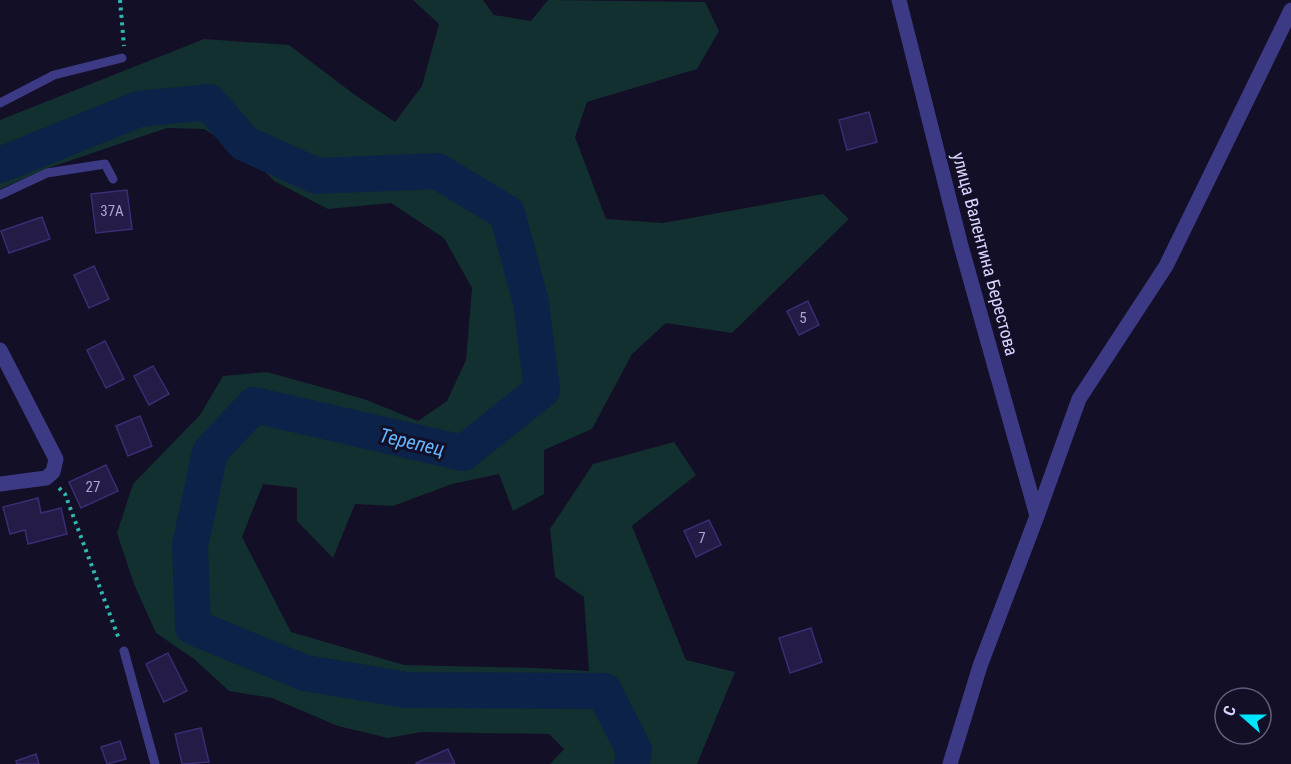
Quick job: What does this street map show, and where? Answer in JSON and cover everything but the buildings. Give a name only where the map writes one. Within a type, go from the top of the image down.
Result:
[{"type":"street","name":"улица Валентина Берестова","points":[[899,0],[961,246],[1037,516]]},
{"type":"street","points":[[950,764],[980,666],[1079,399],[1166,266],[1291,10]]},
{"type":"street","points":[[0,350],[56,459],[50,475],[0,484]]},
{"type":"lane","points":[[0,103],[54,75],[122,58]]},
{"type":"lane","points":[[0,195],[47,173],[105,164],[113,179]]},
{"type":"lane","points":[[124,651],[155,764]]},
{"type":"path","points":[[120,0],[125,40],[122,58]]},
{"type":"path","points":[[50,475],[65,494],[124,651]]},
{"type":"green space","points":[[413,0],[483,0],[494,15],[531,21],[548,0],[705,2],[719,31],[697,69],[587,102],[575,137],[606,219],[663,223],[823,194],[849,219],[732,333],[666,323],[632,354],[592,429],[544,450],[544,494],[513,511],[499,474],[452,484],[393,506],[355,504],[333,558],[297,521],[297,488],[263,484],[242,537],[291,632],[404,665],[589,671],[584,597],[555,577],[550,529],[593,464],[674,442],[696,475],[632,526],[686,660],[735,672],[697,764],[550,764],[564,749],[549,734],[421,732],[388,738],[338,726],[272,698],[229,691],[194,659],[156,633],[134,584],[117,533],[133,484],[200,415],[223,376],[267,372],[364,399],[418,421],[447,401],[466,360],[472,288],[444,238],[391,203],[328,209],[274,181],[251,157],[204,129],[167,128],[48,168],[0,189],[0,120],[204,39],[289,45],[395,122],[422,86],[439,24]]},
{"type":"waterway","name":"Терепец","points":[[0,165],[139,109],[209,102],[244,143],[317,176],[437,171],[507,213],[531,303],[542,390],[463,453],[254,405],[210,452],[190,546],[193,627],[305,673],[406,690],[604,691],[634,750],[632,764]]}]
